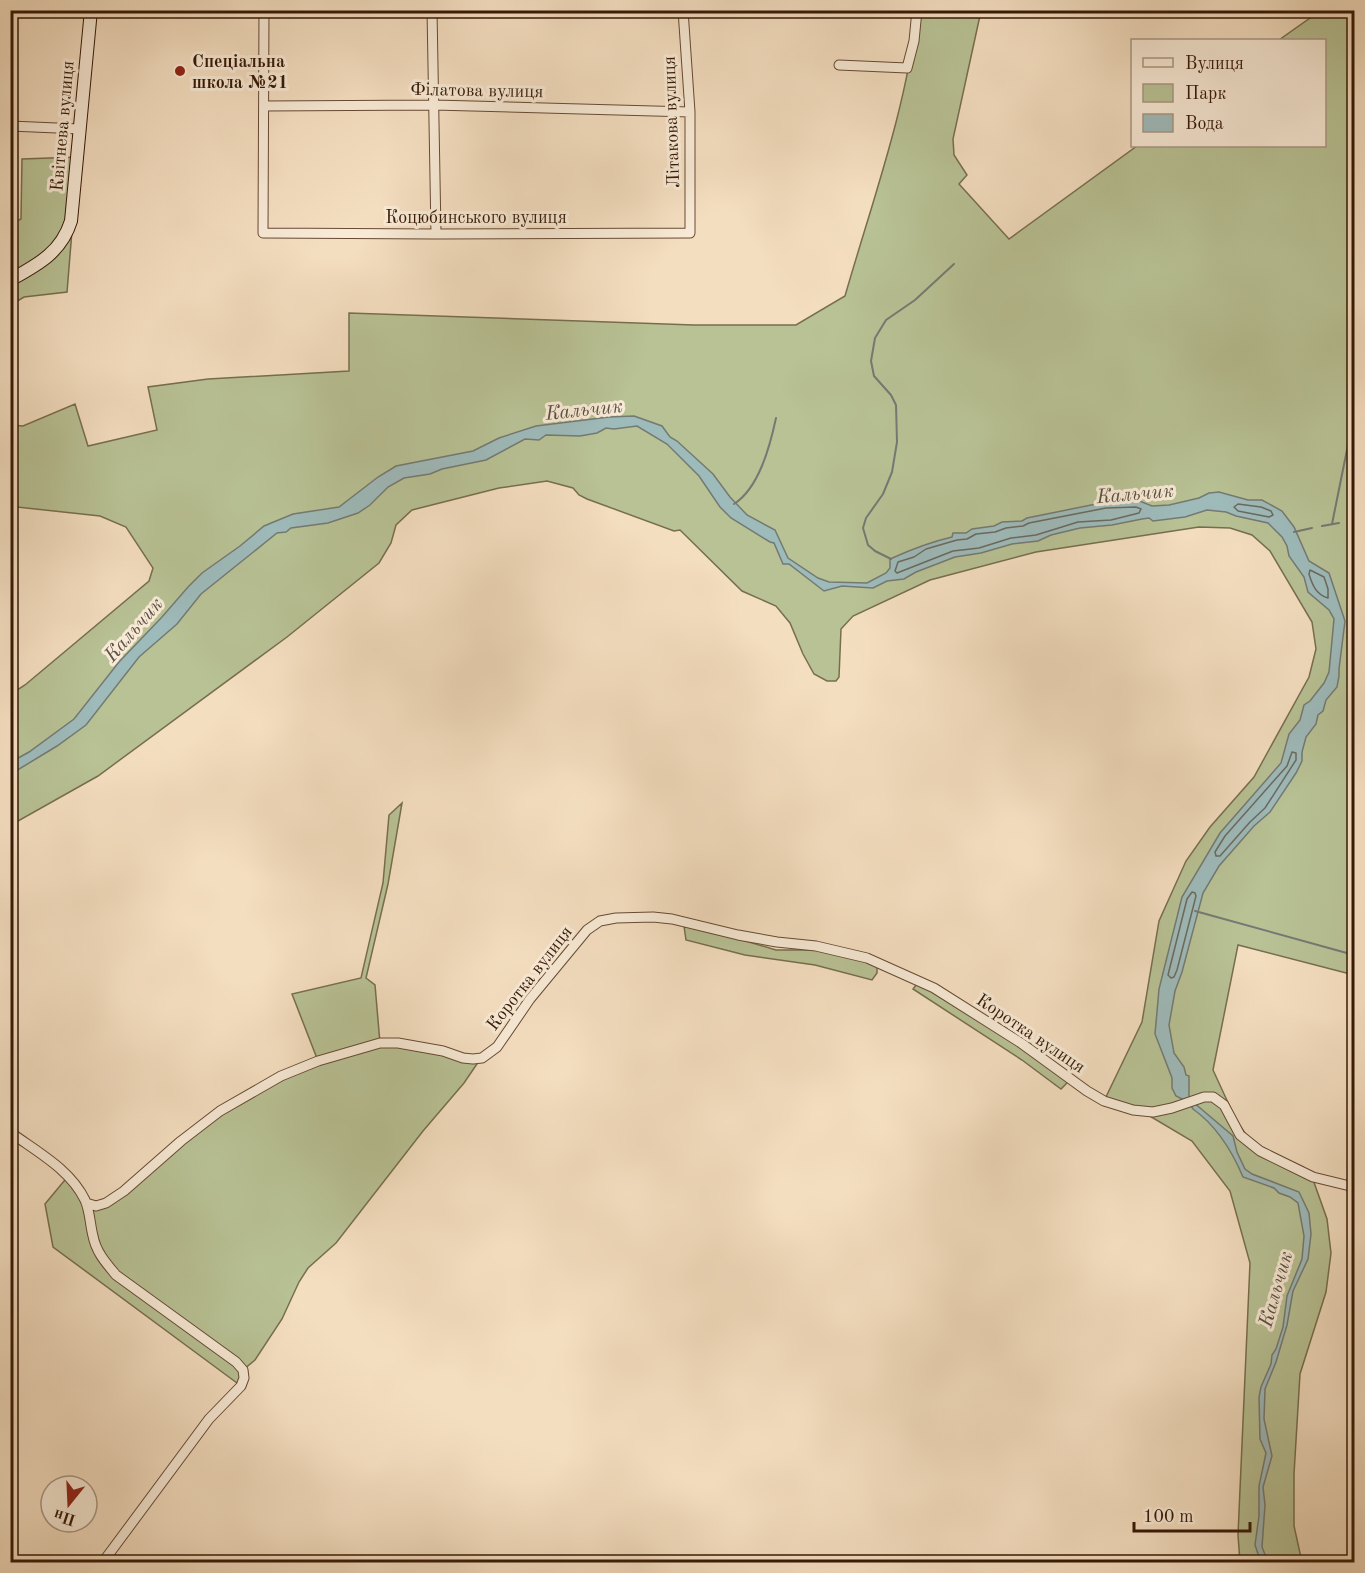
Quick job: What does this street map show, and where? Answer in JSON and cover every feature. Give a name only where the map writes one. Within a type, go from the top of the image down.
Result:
[{"type":"main road","name":"Квітнева вулиця","points":[[10,280],[46,259],[62,243],[69,229],[73,213],[91,10]]},
{"type":"street","points":[[264,10],[264,106]]},
{"type":"street","points":[[432,10],[436,234]]},
{"type":"street","name":"Літакова вулиця","points":[[683,10],[690,112],[690,232]]},
{"type":"street","points":[[839,65],[908,68],[917,10]]},
{"type":"street","name":"Філатова вулиця","points":[[264,106],[434,105],[690,112]]},
{"type":"street","name":"Коцюбинського вулиця","points":[[264,106],[263,233],[690,232]]},
{"type":"street","points":[[10,126],[80,129]]},
{"type":"street","name":"Коротка вулиця","points":[[86,1203],[96,1206],[106,1203],[220,1112],[281,1076],[318,1061],[380,1043],[419,1046],[473,1059],[482,1058],[490,1053],[544,981],[587,930],[600,921],[653,917],[777,942],[816,946],[867,958],[934,988],[1021,1043],[1086,1091],[1104,1101],[1122,1108],[1143,1112],[1162,1110],[1209,1096],[1219,1100],[1229,1112],[1240,1135],[1260,1151],[1313,1177],[1354,1187]]},
{"type":"street","points":[[10,1132],[69,1175],[86,1203],[93,1239],[101,1258],[116,1275],[236,1362],[243,1370],[244,1378],[241,1386],[209,1419],[103,1563]]},
{"type":"green space","points":[[917,11],[981,11],[953,139],[954,155],[967,175],[959,184],[1009,239],[1136,147],[1326,147],[1326,39],[1280,39],[1320,11],[1354,11],[1354,975],[1238,945],[1213,1070],[1236,1120],[1247,1136],[1263,1149],[1303,1167],[1311,1174],[1327,1219],[1331,1253],[1326,1292],[1300,1374],[1294,1474],[1294,1526],[1302,1562],[1240,1562],[1238,1535],[1250,1263],[1230,1191],[1192,1141],[1143,1112],[1104,1101],[1142,1022],[1159,921],[1186,861],[1210,827],[1254,777],[1309,677],[1316,649],[1312,622],[1270,551],[1252,535],[1230,528],[1199,527],[1036,552],[930,580],[853,616],[841,629],[839,677],[836,681],[827,681],[814,674],[790,623],[776,606],[742,591],[680,530],[674,531],[587,499],[573,488],[547,481],[499,488],[412,510],[396,525],[391,543],[379,563],[287,637],[98,776],[11,825],[11,694],[25,685],[149,581],[153,568],[126,527],[100,516],[11,508],[11,425],[23,426],[75,404],[88,446],[157,430],[148,387],[208,379],[349,371],[349,313],[694,325],[796,325],[845,296],[897,119]]},
{"type":"green space","points":[[78,157],[67,292],[24,297],[11,305],[11,224],[21,219],[22,159]]},
{"type":"green space","points":[[402,803],[388,884],[366,978],[375,985],[380,1043],[481,1058],[464,1083],[423,1131],[336,1243],[308,1268],[282,1319],[255,1360],[243,1370],[241,1386],[53,1247],[45,1204],[69,1175],[86,1203],[106,1203],[220,1111],[318,1061],[292,994],[361,978],[383,883],[389,815]]},
{"type":"green space","points":[[684,926],[776,950],[821,950],[851,955],[877,967],[877,973],[872,980],[815,965],[745,955],[686,940]]},
{"type":"green space","points":[[919,981],[1071,1079],[1061,1089],[1022,1060],[913,989]]},
{"type":"water","points":[[634,416],[662,426],[670,437],[713,474],[747,515],[775,530],[788,558],[818,578],[829,582],[867,583],[886,573],[890,568],[890,559],[920,546],[952,537],[953,533],[966,533],[972,529],[994,526],[1002,522],[1022,521],[1027,518],[1106,502],[1137,500],[1152,506],[1169,505],[1219,492],[1248,500],[1262,500],[1282,511],[1294,527],[1309,561],[1329,573],[1345,621],[1339,676],[1337,687],[1326,700],[1316,724],[1306,737],[1302,761],[1296,773],[1270,812],[1254,826],[1219,866],[1203,893],[1175,991],[1169,1025],[1174,1053],[1184,1067],[1186,1075],[1189,1076],[1189,1098],[1184,1100],[1176,1096],[1172,1088],[1172,1078],[1155,1034],[1159,989],[1182,897],[1220,833],[1281,763],[1289,734],[1300,720],[1304,705],[1324,683],[1329,672],[1334,619],[1329,610],[1308,592],[1304,577],[1289,556],[1282,537],[1268,523],[1226,512],[1207,510],[1185,517],[1153,521],[1149,518],[1080,528],[1051,535],[1038,541],[1012,544],[981,553],[955,557],[904,579],[887,581],[873,588],[842,586],[824,591],[789,564],[783,564],[774,543],[731,518],[720,507],[699,476],[667,444],[637,426],[606,428],[597,433],[580,436],[546,435],[539,440],[525,439],[486,460],[404,478],[388,487],[370,505],[358,513],[328,523],[291,528],[286,532],[277,533],[201,594],[177,624],[139,657],[86,725],[11,774],[11,762],[29,752],[74,719],[119,662],[202,573],[264,526],[293,514],[339,507],[396,466],[473,451],[499,438],[536,426]]},
{"type":"water","points":[[1193,1102],[1233,1136],[1245,1169],[1252,1174],[1299,1192],[1309,1213],[1311,1234],[1308,1259],[1293,1291],[1287,1325],[1265,1389],[1264,1419],[1272,1456],[1263,1487],[1265,1505],[1262,1547],[1271,1562],[1263,1562],[1255,1545],[1259,1516],[1259,1486],[1266,1453],[1260,1439],[1259,1397],[1283,1327],[1287,1296],[1302,1259],[1304,1236],[1298,1203],[1274,1188],[1243,1177],[1223,1140],[1193,1109],[1190,1104]]},
{"type":"waterway","points":[[891,559],[868,545],[863,528],[866,518],[883,494],[892,472],[897,442],[896,405],[891,395],[874,376],[871,361],[875,338],[886,320],[915,300],[954,264]]},
{"type":"waterway","points":[[1332,524],[1354,415]]},
{"type":"waterway","points":[[734,504],[743,497],[757,477],[767,453],[776,418]]},
{"type":"waterway","points":[[1322,526],[1339,523]]},
{"type":"waterway","points":[[1294,532],[1312,528]]},
{"type":"waterway","points":[[1195,911],[1354,955]]},
{"type":"place","name":"Спеціальна школа №21","points":[[180,71]]},
{"type":"water label","name":"Кальчик","points":[[584,409]]},
{"type":"water label","name":"Кальчик","points":[[1135,493]]},
{"type":"water label","name":"Кальчик","points":[[133,629]]},
{"type":"water label","name":"Кальчик","points":[[1275,1289]]}]
